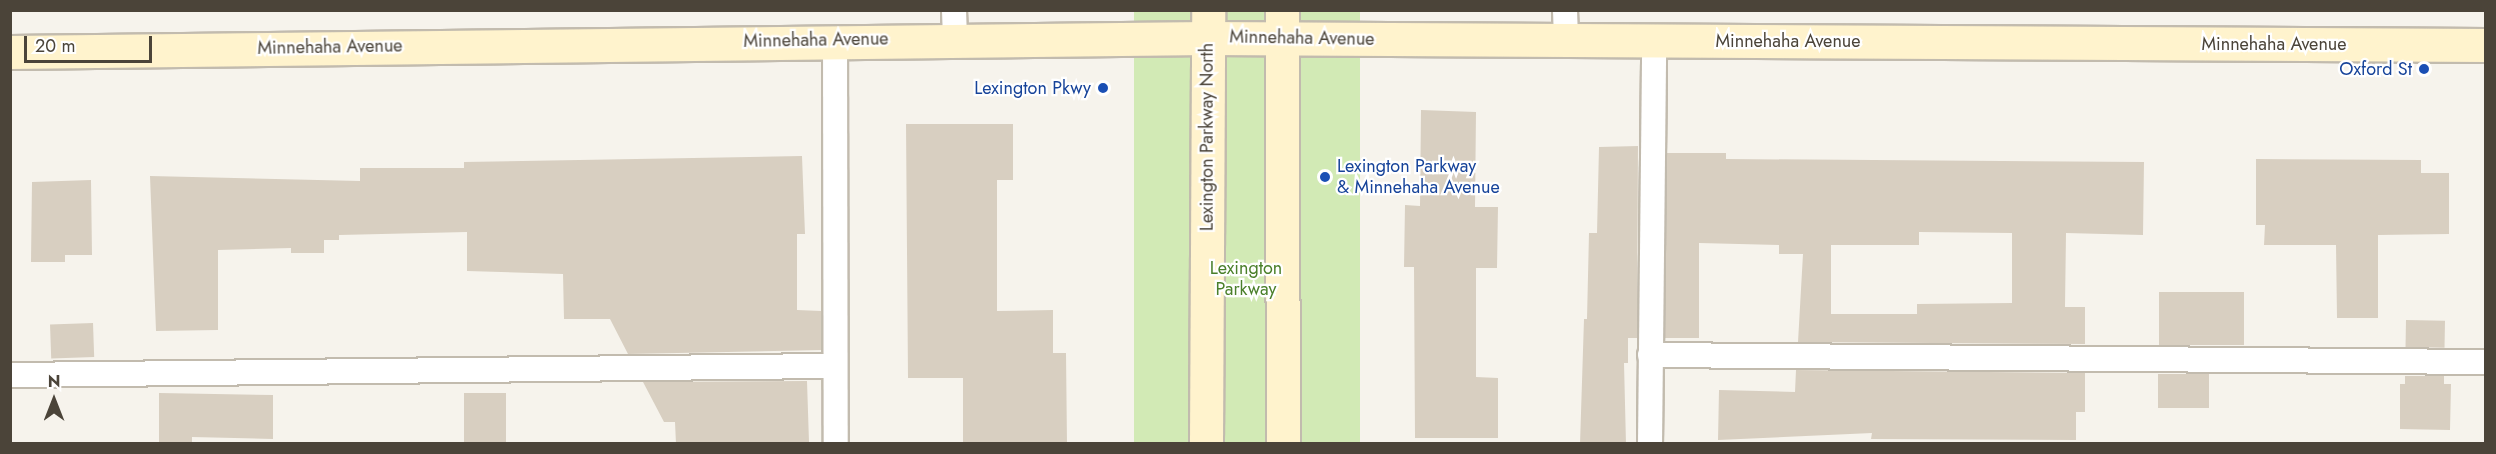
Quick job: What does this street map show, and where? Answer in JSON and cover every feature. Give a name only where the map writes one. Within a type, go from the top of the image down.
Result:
[{"type":"street","name":"Minnehaha Avenue","points":[[10,52],[835,40],[955,25],[1208,24],[1566,25],[1654,40],[2486,45]]},
{"type":"street","name":"Lexington Parkway North","points":[[1206,444],[1208,24]]},
{"type":"street","points":[[1282,24],[1283,444]]},
{"type":"lane","points":[[835,40],[836,444]]},
{"type":"lane","points":[[1650,444],[1654,40]]},
{"type":"lane","points":[[1650,355],[2486,362]]},
{"type":"lane","points":[[10,375],[835,366]]},
{"type":"green space","name":"Lexington Parkway","points":[[1134,11],[1360,11],[1360,444],[1134,444]]},
{"type":"building","points":[[1421,110],[1476,112],[1475,207],[1498,207],[1497,268],[1476,268],[1476,377],[1498,378],[1498,438],[1415,438],[1414,267],[1404,267],[1405,205],[1420,206]]},
{"type":"building","points":[[906,124],[1013,124],[1013,180],[997,180],[997,311],[1053,310],[1053,353],[1066,353],[1067,444],[963,444],[963,378],[908,378]]},
{"type":"building","points":[[1638,146],[1637,338],[1628,338],[1628,363],[1624,363],[1626,444],[1580,444],[1589,233],[1597,233],[1599,147]]},
{"type":"building","points":[[1667,153],[1726,153],[1726,159],[2144,162],[2143,235],[2066,233],[2065,307],[2085,307],[2085,344],[1798,342],[1803,254],[1779,254],[1779,245],[1699,243],[1699,338],[1665,338]],"holes":[[[1919,232],[2012,233],[2012,303],[1917,304],[1917,314],[1831,314],[1831,245],[1919,245]]]},
{"type":"building","points":[[802,156],[805,234],[797,234],[797,310],[821,311],[822,350],[628,354],[610,319],[564,319],[563,274],[467,271],[467,232],[339,235],[339,240],[324,240],[324,253],[291,253],[291,248],[218,250],[218,330],[156,331],[150,176],[360,181],[360,168],[464,168],[464,162]]},
{"type":"building","points":[[2256,159],[2421,160],[2421,173],[2449,173],[2449,234],[2378,235],[2378,318],[2337,318],[2336,245],[2264,245],[2265,225],[2256,225]]},
{"type":"building","points":[[91,180],[92,255],[65,255],[65,262],[31,262],[32,182]]},
{"type":"building","points":[[2159,292],[2244,292],[2244,345],[2159,345]]},
{"type":"building","points":[[2406,320],[2445,321],[2445,348],[2406,347]]},
{"type":"building","points":[[93,323],[94,357],[51,358],[50,325]]},
{"type":"building","points":[[1796,370],[2085,373],[2085,412],[2076,412],[2076,440],[1871,439],[1872,433],[1718,440],[1719,390],[1795,392]]},
{"type":"building","points":[[2158,374],[2209,374],[2209,408],[2158,408]]},
{"type":"building","points":[[2405,376],[2444,376],[2444,384],[2451,384],[2450,430],[2400,429],[2400,384],[2405,384]]},
{"type":"building","points":[[807,381],[809,442],[721,444],[676,444],[675,422],[664,422],[643,382]]},
{"type":"building","points":[[159,393],[273,395],[273,439],[192,437],[192,444],[159,444]]},
{"type":"building","points":[[464,393],[506,393],[506,442],[464,442]]},
{"type":"place","name":"Oxford St","points":[[2424,69]]},
{"type":"place","name":"Lexington Pkwy","points":[[1103,88]]},
{"type":"place","name":"Lexington Parkway & Minnehaha Avenue","points":[[1325,177]]}]
